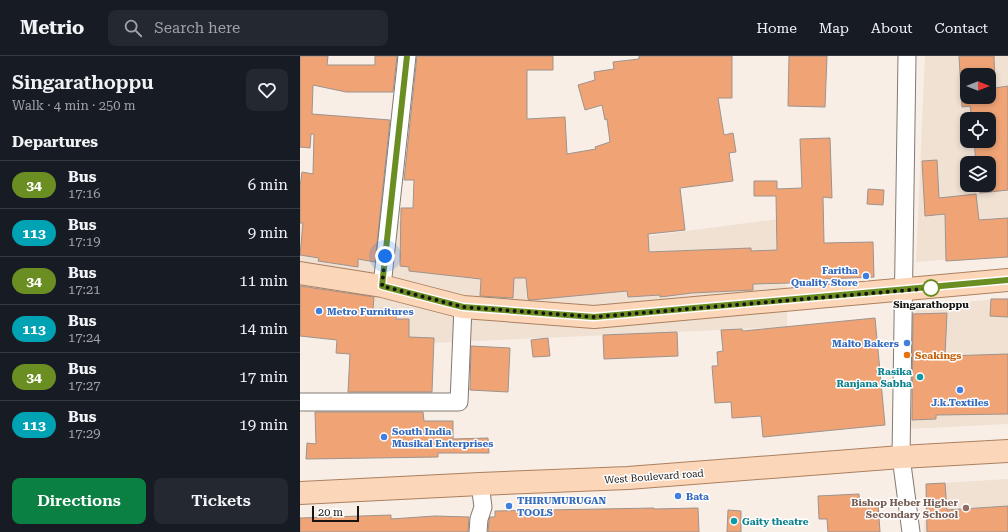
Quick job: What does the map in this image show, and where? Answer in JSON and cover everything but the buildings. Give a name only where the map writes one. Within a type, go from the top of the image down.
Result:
[{"type":"main road","points":[[300,273],[382,286],[463,307],[594,317],[1008,280]]},
{"type":"main road","name":"West Boulevard road","points":[[300,493],[628,478],[901,457],[1008,451]]},
{"type":"street","points":[[382,286],[407,56]]},
{"type":"street","points":[[907,56],[901,457],[911,532]]},
{"type":"street","points":[[300,402],[459,402],[463,307]]},
{"type":"street","points":[[478,532],[479,519],[483,507],[480,484]]},
{"type":"shaded area","points":[[925,56],[1008,56],[1008,255],[916,262]]},
{"type":"shaded area","points":[[300,191],[442,234],[587,244],[786,218],[787,327],[433,343],[300,333]]},
{"type":"shaded area","points":[[1008,298],[1008,424],[907,429],[908,307]]},
{"type":"shaded area","name":"Bishop Heber Higher Secondary School","points":[[1008,479],[1008,532],[924,532],[926,484]]},
{"type":"bus line","name":"34","points":[[407,56],[382,286],[463,307],[594,317],[888,292],[1008,280]]},
{"type":"place","name":"Faritha Quality Store","points":[[866,276]]},
{"type":"place","name":"Singarathoppu","points":[[931,288]]},
{"type":"place","name":"Metro Furnitures","points":[[319,311]]},
{"type":"place","name":"Malto Bakers","points":[[907,343]]},
{"type":"place","name":"Seakings","points":[[907,355]]},
{"type":"place","name":"Rasika Ranjana Sabha","points":[[920,377]]},
{"type":"place","name":"J.k.Textiles","points":[[960,390]]},
{"type":"place","name":"South India Musikal Enterprises","points":[[384,437]]},
{"type":"place","name":"Bata","points":[[678,496]]},
{"type":"place","name":"THIRUMURUGAN TOOLS","points":[[509,506]]},
{"type":"place","name":"Bishop Heber Higher Secondary School","points":[[966,508]]},
{"type":"place","name":"Gaity theatre","points":[[734,521]]},
{"type":"route","points":[[385,256],[382,286],[463,307],[594,317],[933,288],[931,288]]}]
